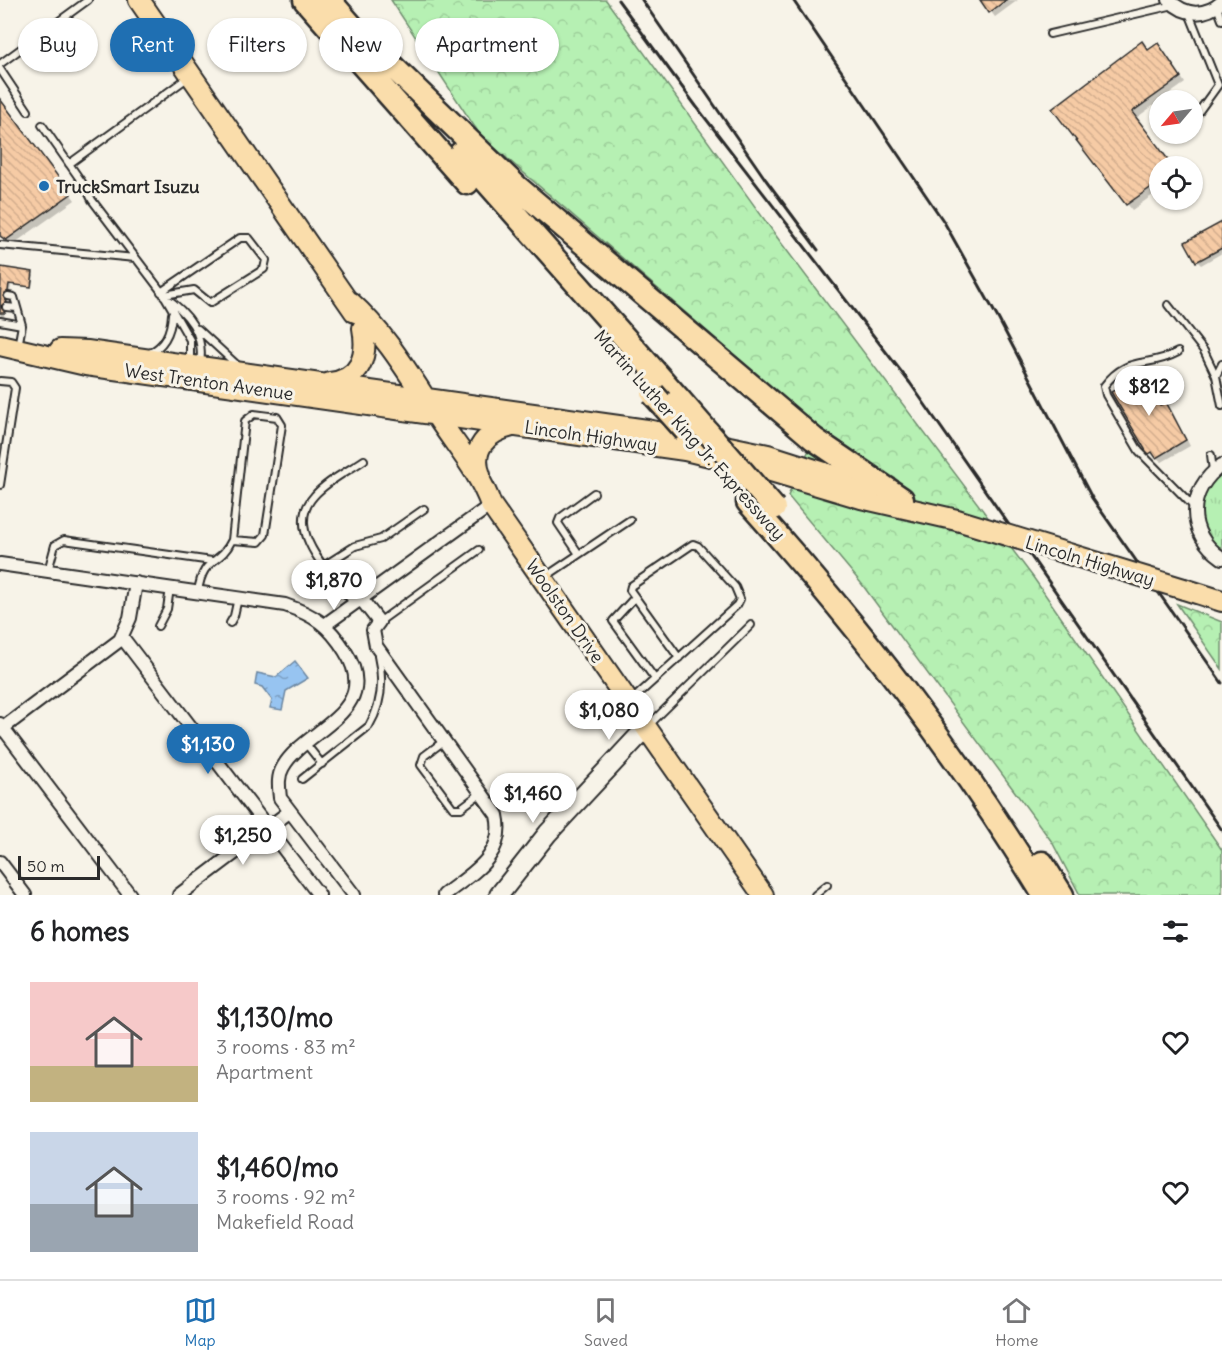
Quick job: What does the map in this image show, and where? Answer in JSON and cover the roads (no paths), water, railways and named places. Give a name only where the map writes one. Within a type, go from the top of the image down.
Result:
[{"type":"highway","name":"Martin Luther King Jr. Expressway","points":[[305,0],[825,588],[908,693],[976,788],[1044,895]]},
{"type":"highway","name":"Martin Luther King Jr. Expressway","points":[[329,0],[345,18]]},
{"type":"highway","name":"Martin Luther King Jr. Expressway","points":[[393,72],[837,578],[921,683],[1005,803],[1062,895]]},
{"type":"highway","points":[[398,72],[517,187],[814,439],[902,499]]},
{"type":"main road","points":[[139,0],[350,302],[363,328],[422,405]]},
{"type":"main road","points":[[350,302],[373,322],[422,405]]},
{"type":"main road","points":[[323,384],[344,380],[359,369],[366,351],[363,328]]},
{"type":"main road","points":[[14,347],[87,351],[139,358],[194,370],[256,374],[323,384],[422,405]]},
{"type":"main road","name":"West Trenton Avenue","points":[[14,347],[86,364],[194,370],[422,405]]},
{"type":"main road","name":"Lincoln Highway","points":[[422,405],[647,430],[728,445],[800,464],[957,520],[1222,601]]},
{"type":"main road","name":"Lincoln Highway","points":[[422,405],[515,425],[645,444],[724,459],[861,498],[957,520]]},
{"type":"main road","name":"Woolston Drive","points":[[422,405],[483,483],[491,505],[763,895]]},
{"type":"main road","name":"Woolston Drive","points":[[422,405],[473,490],[491,505]]},
{"type":"main road","points":[[483,483],[476,460],[481,444],[495,431],[515,425]]},
{"type":"street","points":[[1172,3],[1189,12],[1199,13],[1219,5]]},
{"type":"street","points":[[1218,469],[1200,488],[1194,507],[1199,535],[1222,558]]},
{"type":"street","points":[[326,624],[491,505]]},
{"type":"street","points":[[0,564],[285,605],[326,624],[351,660],[353,688],[350,703],[340,716],[306,744],[282,768],[278,783],[280,798],[289,812],[354,895]]},
{"type":"street","points":[[130,895],[1,726],[122,637],[130,618],[136,584]]},
{"type":"street","points":[[358,601],[379,622],[373,630],[376,646],[497,815],[500,827],[497,843],[488,861],[444,895]]},
{"type":"street","points":[[122,637],[319,895]]},
{"type":"street","points":[[499,895],[548,833],[646,728]]},
{"type":"street","points":[[179,895],[289,812]]},
{"type":"street","points":[[0,862],[25,895]]},
{"type":"lane","points":[[0,64],[88,0]]},
{"type":"lane","points":[[1050,34],[1172,3]]},
{"type":"lane","points":[[1219,5],[1222,21]]},
{"type":"lane","points":[[1189,12],[1218,85],[1203,106]]},
{"type":"lane","points":[[0,69],[28,111]]},
{"type":"lane","points":[[69,164],[191,75]]},
{"type":"lane","points":[[42,125],[92,200],[162,293],[172,314],[190,340],[194,370]]},
{"type":"lane","points":[[240,238],[249,238],[266,260],[264,268],[210,303],[194,291],[162,293],[240,238]]},
{"type":"lane","points":[[0,245],[135,258]]},
{"type":"lane","points":[[162,293],[180,308],[232,362],[256,374]]},
{"type":"lane","points":[[8,296],[14,297],[22,325],[14,347]]},
{"type":"lane","points":[[1167,305],[1204,351],[1216,375],[1222,406]]},
{"type":"lane","points":[[6,307],[17,308]]},
{"type":"lane","points":[[139,358],[153,352],[165,341],[171,327],[172,314]]},
{"type":"lane","points":[[188,318],[202,344],[194,370]]},
{"type":"lane","points":[[0,321],[22,325]]},
{"type":"lane","points":[[1178,352],[1162,361],[1145,364],[1133,362],[1119,370],[1104,386],[1106,395],[1139,451],[1194,507]]},
{"type":"lane","points":[[1216,375],[1222,364]]},
{"type":"lane","points":[[0,381],[11,382],[15,388],[0,485]]},
{"type":"lane","points":[[198,592],[202,572],[228,549],[232,540],[245,421],[254,414],[277,417],[282,425],[265,535],[259,542],[232,540]]},
{"type":"lane","points":[[1211,455],[1218,469]]},
{"type":"lane","points":[[358,601],[325,565],[307,540],[304,529],[307,508],[321,490],[364,460]]},
{"type":"lane","points":[[579,554],[558,523],[560,518],[594,493]]},
{"type":"lane","points":[[325,565],[355,546],[375,542],[424,509]]},
{"type":"lane","points":[[542,579],[630,520]]},
{"type":"lane","points":[[48,571],[55,545],[64,540],[212,561]]},
{"type":"lane","points":[[629,703],[655,679],[679,658],[737,605],[740,599],[735,587],[698,546],[693,544],[631,586],[630,590],[679,658]]},
{"type":"lane","points":[[379,622],[479,550]]},
{"type":"lane","points":[[158,626],[167,609],[170,588]]},
{"type":"lane","points":[[635,597],[613,621],[655,679]]},
{"type":"lane","points":[[230,623],[238,598]]},
{"type":"lane","points":[[646,728],[751,625]]},
{"type":"lane","points":[[302,779],[363,732],[375,715],[382,688],[376,646]]},
{"type":"lane","points":[[444,741],[424,756],[421,765],[453,808],[461,808],[481,793]]},
{"type":"lane","points":[[306,744],[322,764]]},
{"type":"lane","points":[[815,895],[827,885]]},
{"type":"water","points":[[295,661],[308,678],[286,691],[282,710],[270,708],[272,700],[262,687],[255,685],[257,673],[276,677]]},
{"type":"railway","points":[[618,0],[696,106],[910,383],[1222,830]]},
{"type":"railway","points":[[642,0],[766,180],[818,250]]},
{"type":"railway","points":[[793,0],[944,222],[999,320],[1092,498],[1222,683]]},
{"type":"place","name":"TruckSmart Isuzu","points":[[44,186]]}]
